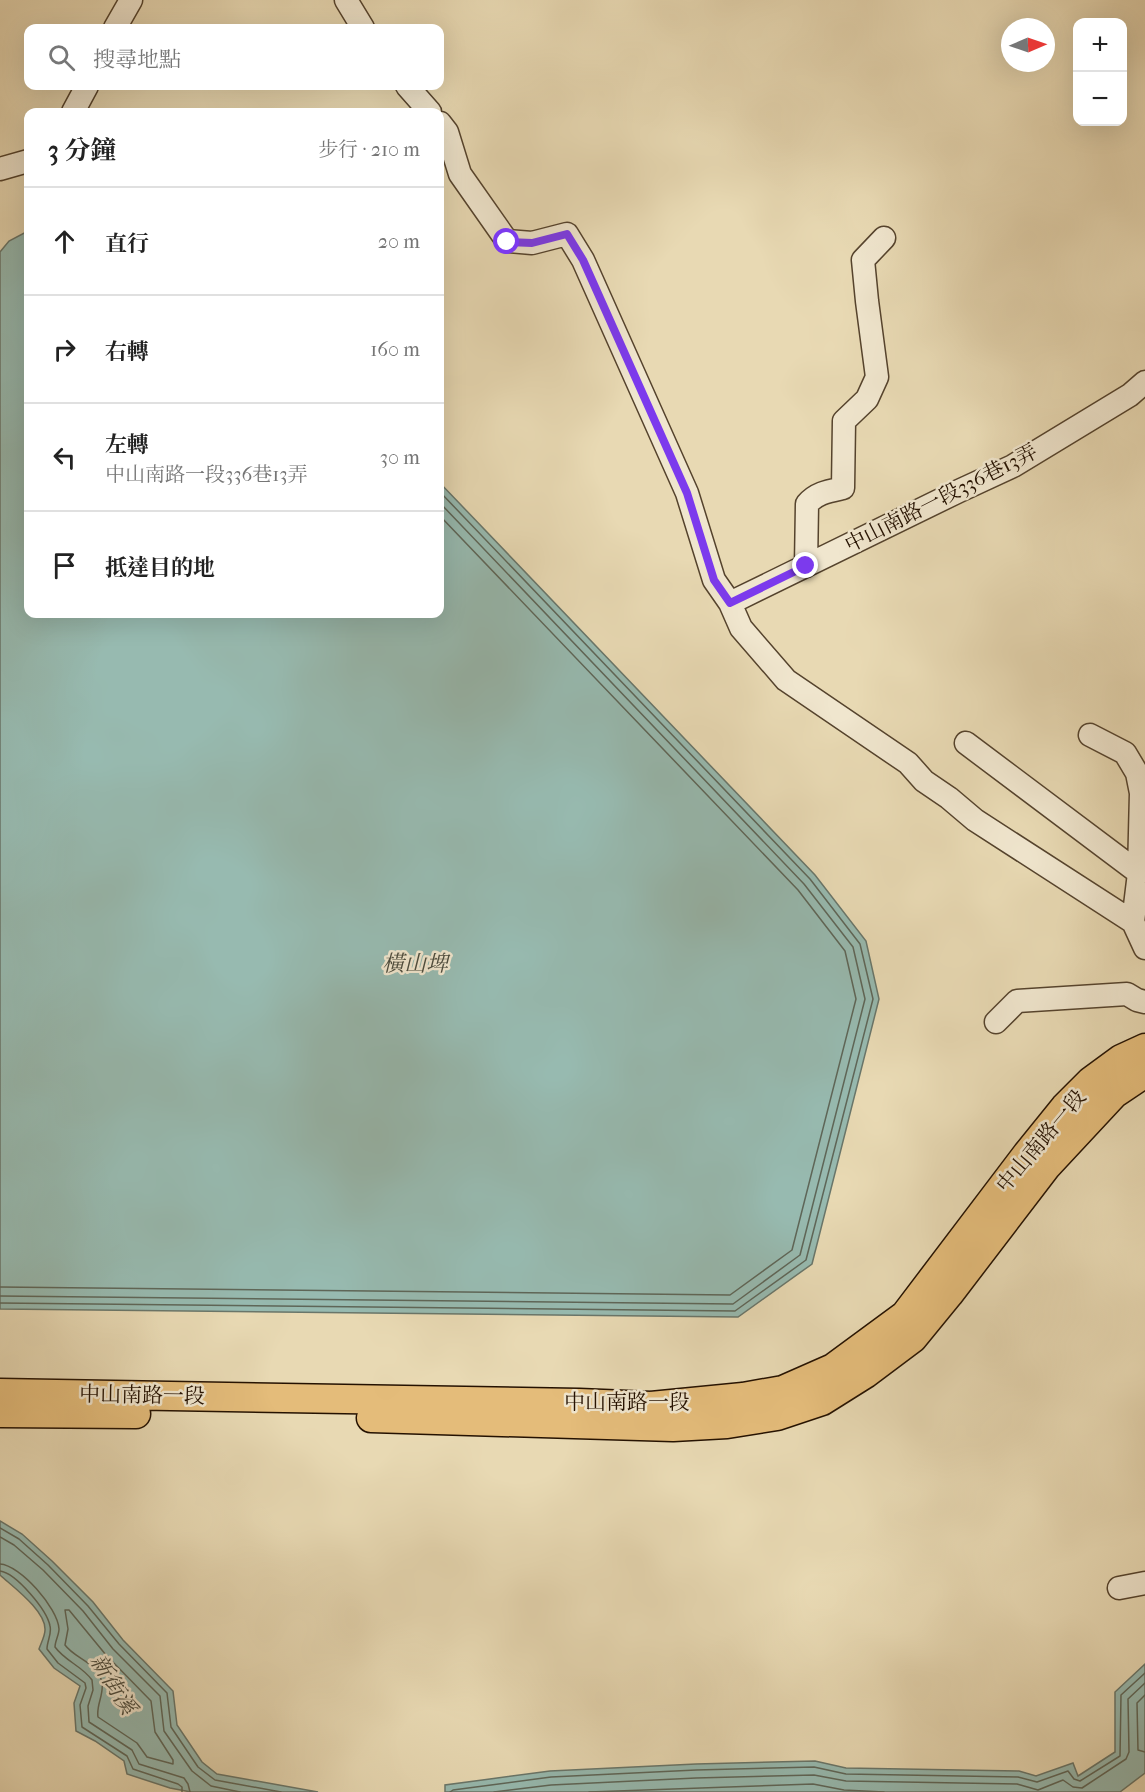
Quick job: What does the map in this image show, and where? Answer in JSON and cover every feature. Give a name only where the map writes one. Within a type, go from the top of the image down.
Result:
[{"type":"main road","name":"中山南路一段","points":[[0,1393],[651,1406],[698,1403],[783,1390],[833,1368],[905,1315],[1065,1107],[1091,1081],[1113,1065],[1145,1048]]},
{"type":"main road","name":"中山南路一段","points":[[0,1413],[189,1414],[673,1427],[727,1424],[777,1416],[822,1401],[913,1338],[1046,1167],[1114,1094],[1145,1073]]},
{"type":"street","points":[[117,24],[131,0]]},
{"type":"street","points":[[346,0],[361,24]]},
{"type":"street","points":[[75,108],[85,90]]},
{"type":"street","points":[[411,90],[426,108]]},
{"type":"street","points":[[444,128],[460,174],[507,242],[532,243],[567,234],[583,260],[687,493],[714,580],[730,603],[741,627],[786,680],[908,763],[924,781],[975,820],[1133,922]]},
{"type":"street","points":[[0,169],[24,162]]},
{"type":"street","points":[[806,566],[807,504],[812,498],[827,491],[843,488],[844,421],[867,399],[878,377],[863,261],[884,238]]},
{"type":"street","name":"中山南路一段336巷13弄","points":[[730,603],[1013,466],[1130,395],[1145,382]]},
{"type":"street","points":[[1090,735],[1125,753],[1137,773],[1142,793],[1139,873],[1133,922],[1145,948]]},
{"type":"street","points":[[966,743],[1139,873]]},
{"type":"street","points":[[996,1022],[1017,1001],[1127,994],[1145,1002]]},
{"type":"street","points":[[1119,1588],[1145,1583]]},
{"type":"water","name":"橫山埤","points":[[24,233],[24,618],[444,618],[444,487],[815,875],[866,941],[879,999],[812,1264],[738,1317],[0,1309],[0,252],[9,241]]},
{"type":"water","name":"新街溪","points":[[0,1521],[22,1534],[52,1561],[93,1602],[123,1640],[173,1691],[177,1725],[202,1762],[217,1774],[318,1792],[191,1792],[170,1788],[127,1774],[124,1761],[76,1731],[74,1703],[80,1686],[54,1668],[39,1649],[45,1630],[40,1615],[28,1600],[0,1575]]},
{"type":"water","points":[[1145,1664],[1145,1773],[1120,1792],[445,1792],[445,1785],[550,1771],[696,1764],[815,1761],[846,1768],[1019,1771],[1036,1776],[1073,1763],[1078,1776],[1115,1752],[1115,1692]]},
{"type":"route","points":[[507,242],[532,243],[567,234],[583,260],[687,493],[714,580],[730,603],[806,566]]}]
